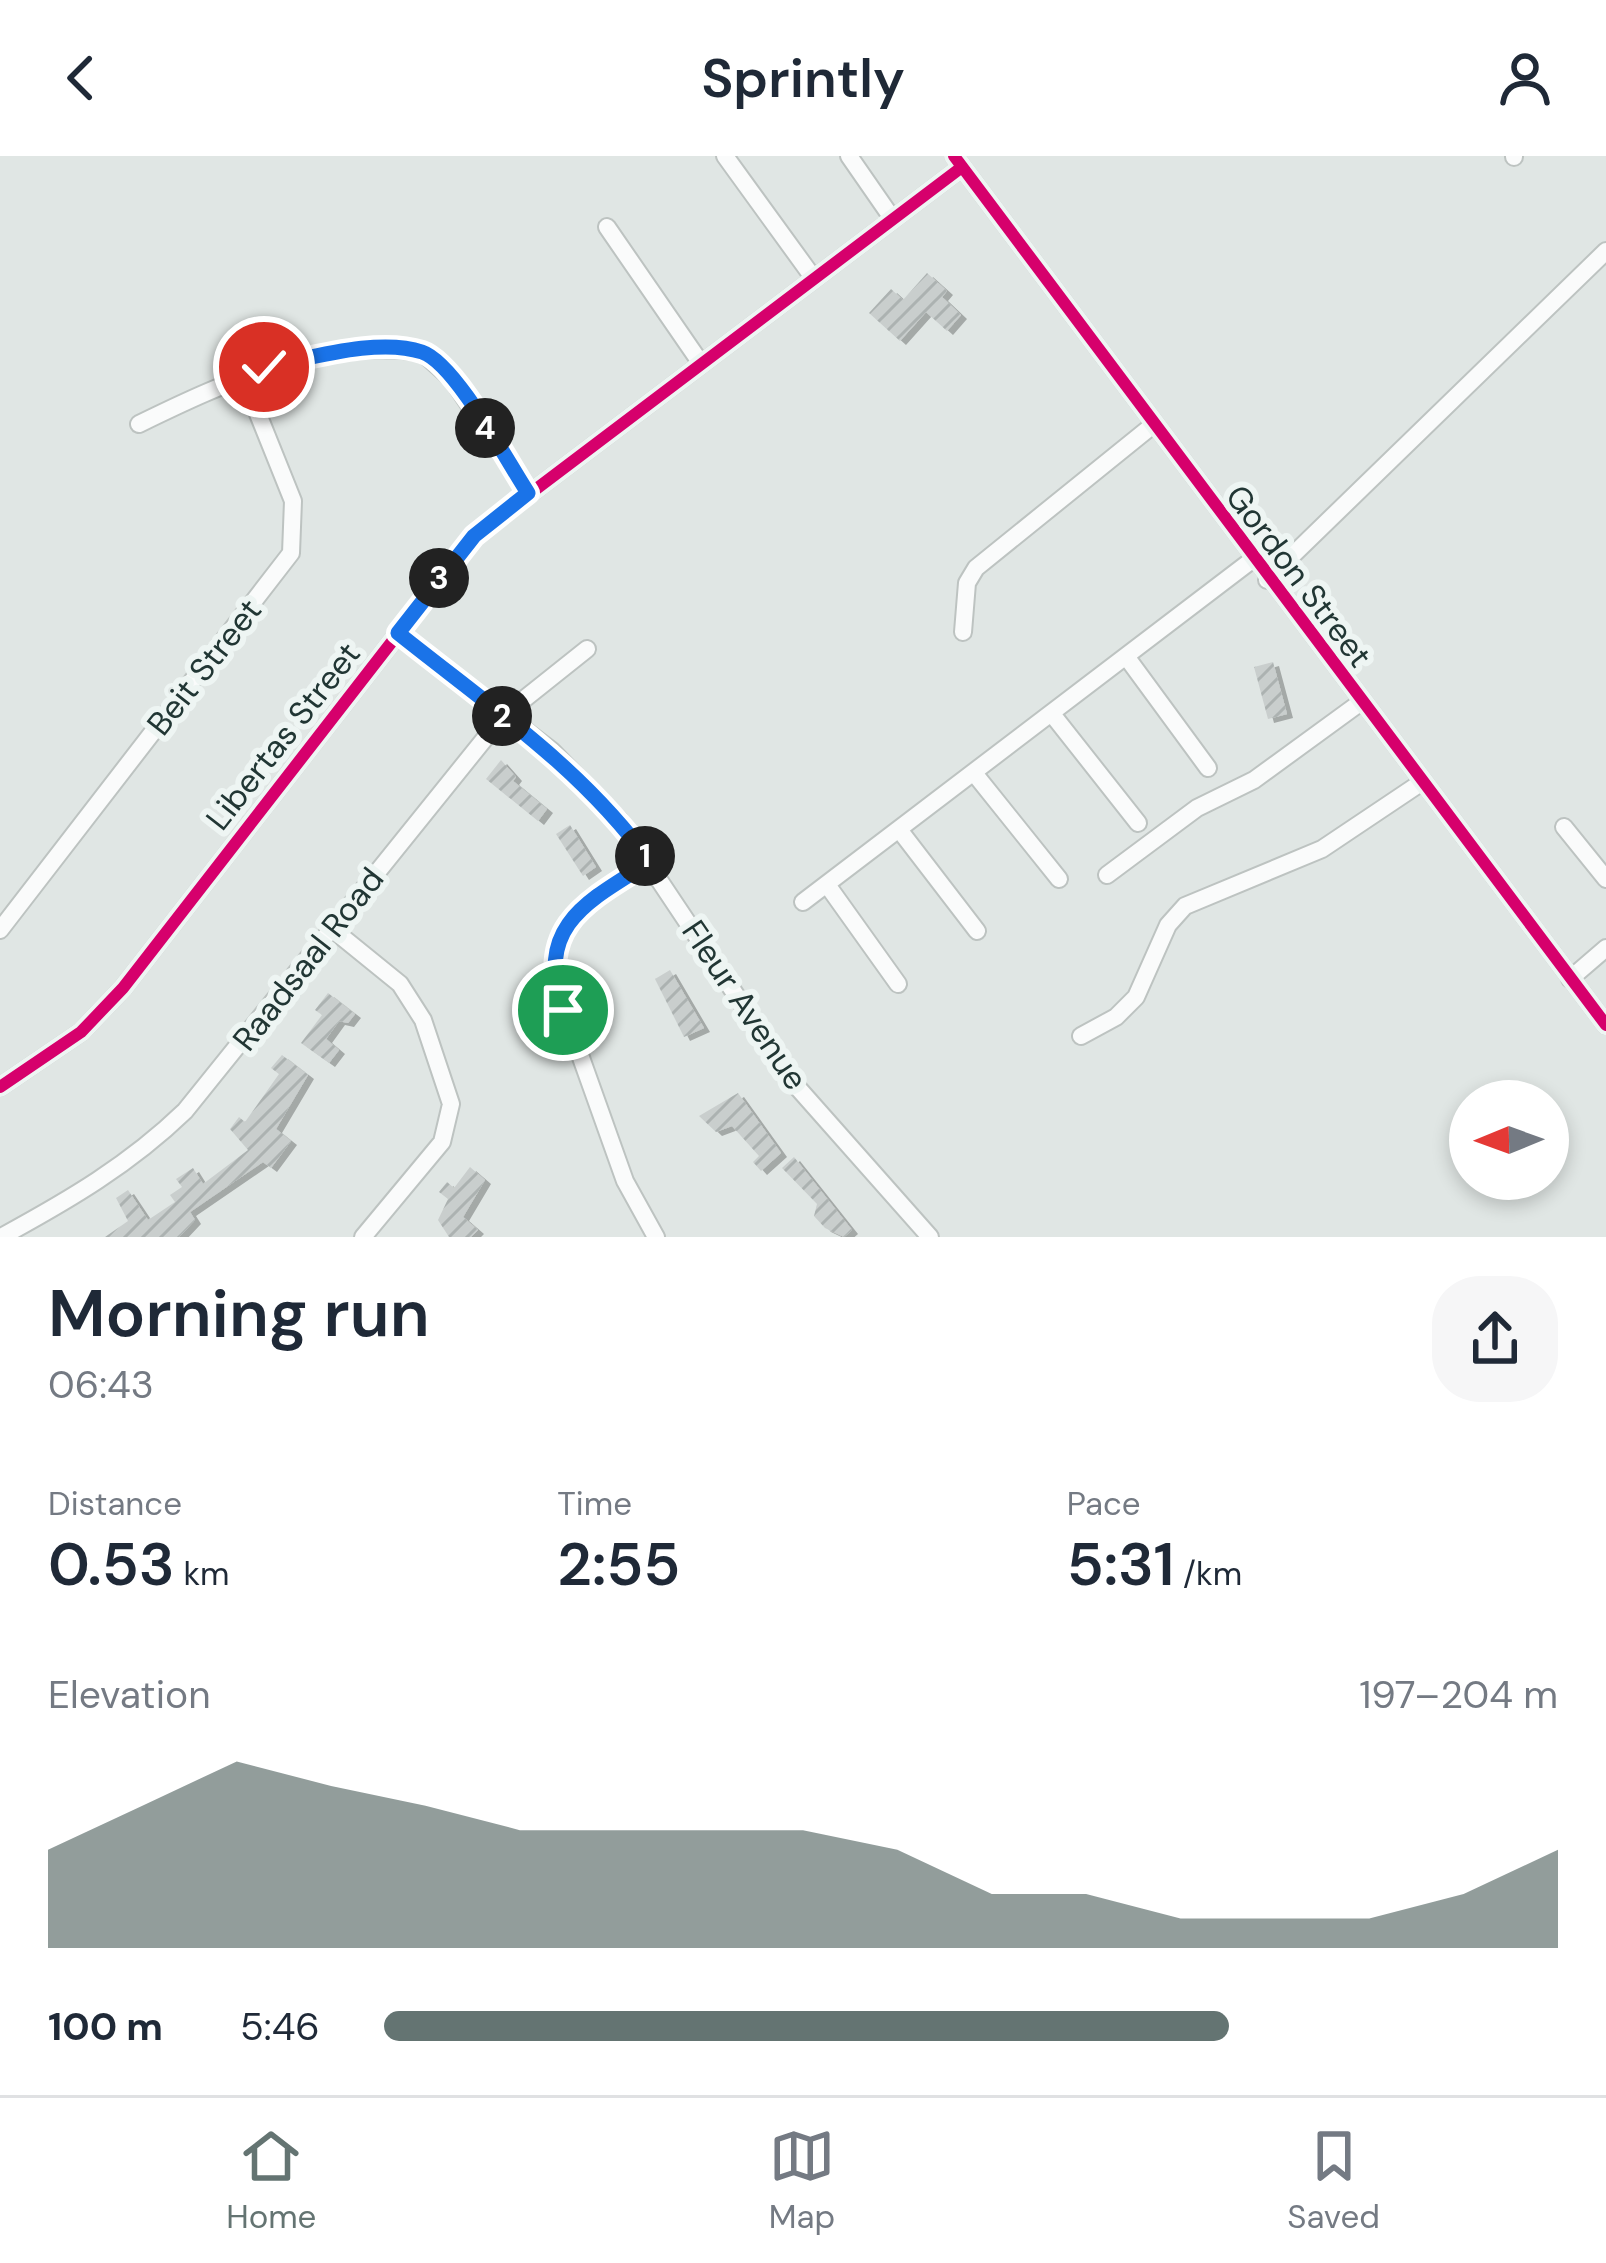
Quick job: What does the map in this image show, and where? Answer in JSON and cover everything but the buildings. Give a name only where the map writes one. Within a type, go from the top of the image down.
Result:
[{"type":"street","points":[[724,156],[812,276]]},
{"type":"street","points":[[848,156],[892,218]]},
{"type":"street","name":"Libertas Street","points":[[0,1087],[81,1032],[123,988],[474,536],[892,218],[958,161]]},
{"type":"street","name":"Gordon Street","points":[[958,161],[1252,560],[1606,1025]]},
{"type":"street","points":[[607,226],[700,362]]},
{"type":"street","points":[[1268,580],[1606,251]]},
{"type":"street","points":[[139,424],[242,374],[372,350],[422,352],[452,379],[528,493]]},
{"type":"street","name":"Beit Street","points":[[0,930],[291,553],[293,501],[242,374]]},
{"type":"street","points":[[964,632],[967,583],[976,568],[1153,424]]},
{"type":"street","points":[[803,902],[901,832],[1252,560]]},
{"type":"street","name":"Fleur Avenue","points":[[398,633],[590,787],[650,862],[798,1088],[930,1237]]},
{"type":"street","name":"Raadsaal Road","points":[[1,1237],[136,1157],[185,1111],[502,716],[587,649]]},
{"type":"street","points":[[1128,658],[1208,768]]},
{"type":"street","points":[[1107,875],[1196,808],[1254,780],[1361,702]]},
{"type":"street","points":[[1052,713],[1138,823]]},
{"type":"street","points":[[974,773],[1059,879]]},
{"type":"street","points":[[1082,1036],[1116,1017],[1136,997],[1168,926],[1185,906],[1322,849],[1422,782]]},
{"type":"street","points":[[1564,826],[1606,878]]},
{"type":"street","points":[[901,832],[977,931]]},
{"type":"street","points":[[650,862],[585,906],[563,931],[552,956],[553,979],[625,1181],[656,1237]]},
{"type":"street","points":[[828,886],[898,984]]},
{"type":"street","points":[[331,928],[400,984],[423,1020],[452,1104],[442,1142],[364,1237]]},
{"type":"street","points":[[1570,979],[1606,948]]},
{"type":"cycle path","points":[[954,156],[1606,1025]]},
{"type":"cycle path","points":[[0,1087],[81,1032],[123,988],[474,536],[962,167]]},
{"type":"route","points":[[264,367],[372,350],[422,352],[452,379],[528,493],[474,536],[448,564],[398,633],[552,752],[620,820],[650,862],[585,906],[555,945],[553,979],[563,1010]]}]
